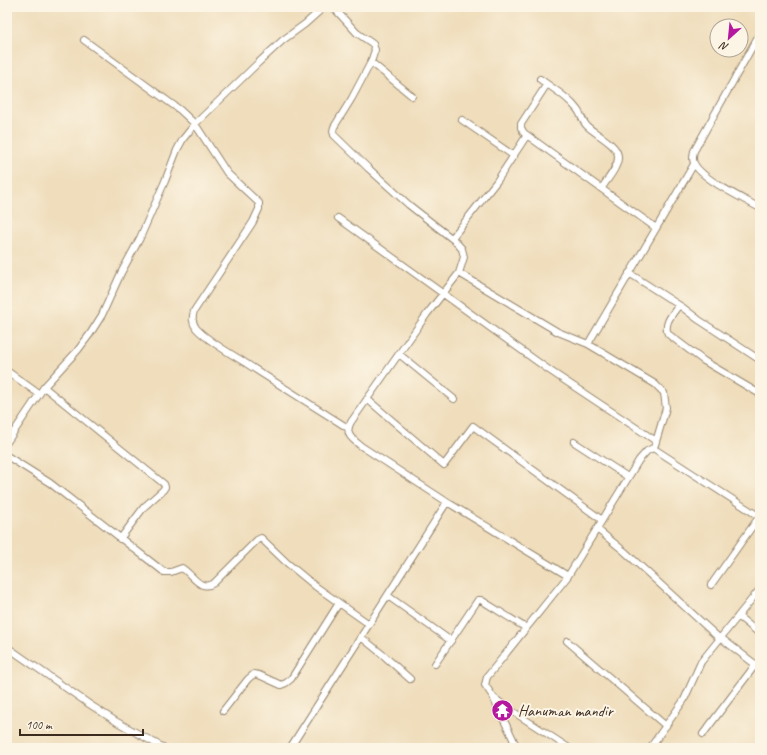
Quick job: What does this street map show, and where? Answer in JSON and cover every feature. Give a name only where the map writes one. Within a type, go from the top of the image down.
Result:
[{"type":"street","points":[[7,442],[44,387],[78,350],[102,315],[143,232],[177,150],[195,124],[283,40],[324,7]]},
{"type":"street","points":[[333,7],[357,33],[375,47],[376,50],[347,108],[334,127],[334,135],[409,205],[452,238],[462,249],[464,257],[459,273],[398,354],[367,399],[348,428],[349,434],[352,440],[361,446],[568,576]]},
{"type":"street","points":[[760,33],[694,151],[692,159],[703,176],[760,208]]},
{"type":"street","points":[[84,40],[170,102],[195,124],[227,173],[259,203],[259,209],[253,222],[194,311],[192,318],[197,330],[226,351],[348,428]]},
{"type":"street","points":[[371,62],[412,96]]},
{"type":"street","points":[[540,79],[570,101],[577,109],[586,125],[618,152],[617,164],[602,188]]},
{"type":"street","points":[[547,84],[521,124],[521,128],[527,135],[656,228]]},
{"type":"street","points":[[462,120],[514,156]]},
{"type":"street","points":[[452,238],[498,181],[527,135]]},
{"type":"street","points":[[588,344],[694,164]]},
{"type":"street","points":[[338,218],[549,370],[656,441]]},
{"type":"street","points":[[459,273],[558,332],[588,344],[655,384],[664,392],[666,408],[653,448],[647,451],[639,460],[568,576],[487,677],[485,685],[494,698],[500,715],[517,748]]},
{"type":"street","points":[[629,273],[760,360]]},
{"type":"street","points":[[679,305],[667,323],[666,329],[668,334],[704,361],[760,394]]},
{"type":"street","points":[[398,354],[454,399]]},
{"type":"street","points":[[7,371],[39,394]]},
{"type":"street","points":[[44,387],[164,484],[165,487],[163,490],[144,507],[120,539]]},
{"type":"street","points":[[367,399],[444,465],[473,426],[602,520]]},
{"type":"street","points":[[574,442],[628,477]]},
{"type":"street","points":[[653,448],[760,517],[711,585]]},
{"type":"street","points":[[7,456],[50,483],[164,572],[171,572],[182,568],[205,587],[214,583],[257,540],[261,538],[286,562],[315,586],[369,624]]},
{"type":"street","points":[[290,748],[448,502]]},
{"type":"street","points":[[597,529],[624,551],[720,639],[758,666],[703,734]]},
{"type":"street","points":[[650,748],[684,700],[701,662],[760,589]]},
{"type":"street","points":[[388,596],[450,641]]},
{"type":"street","points":[[435,664],[476,601],[480,599],[526,628]]},
{"type":"street","points":[[223,711],[248,679],[254,674],[281,686],[291,679],[339,603]]},
{"type":"street","points":[[738,616],[760,634]]},
{"type":"street","points":[[361,637],[410,679]]},
{"type":"street","points":[[567,641],[666,726]]},
{"type":"street","points":[[7,647],[89,704],[156,746],[164,748]]},
{"type":"street","points":[[494,698],[569,748]]},
{"type":"place","name":"Hanuman mandir","points":[[503,710]]}]
